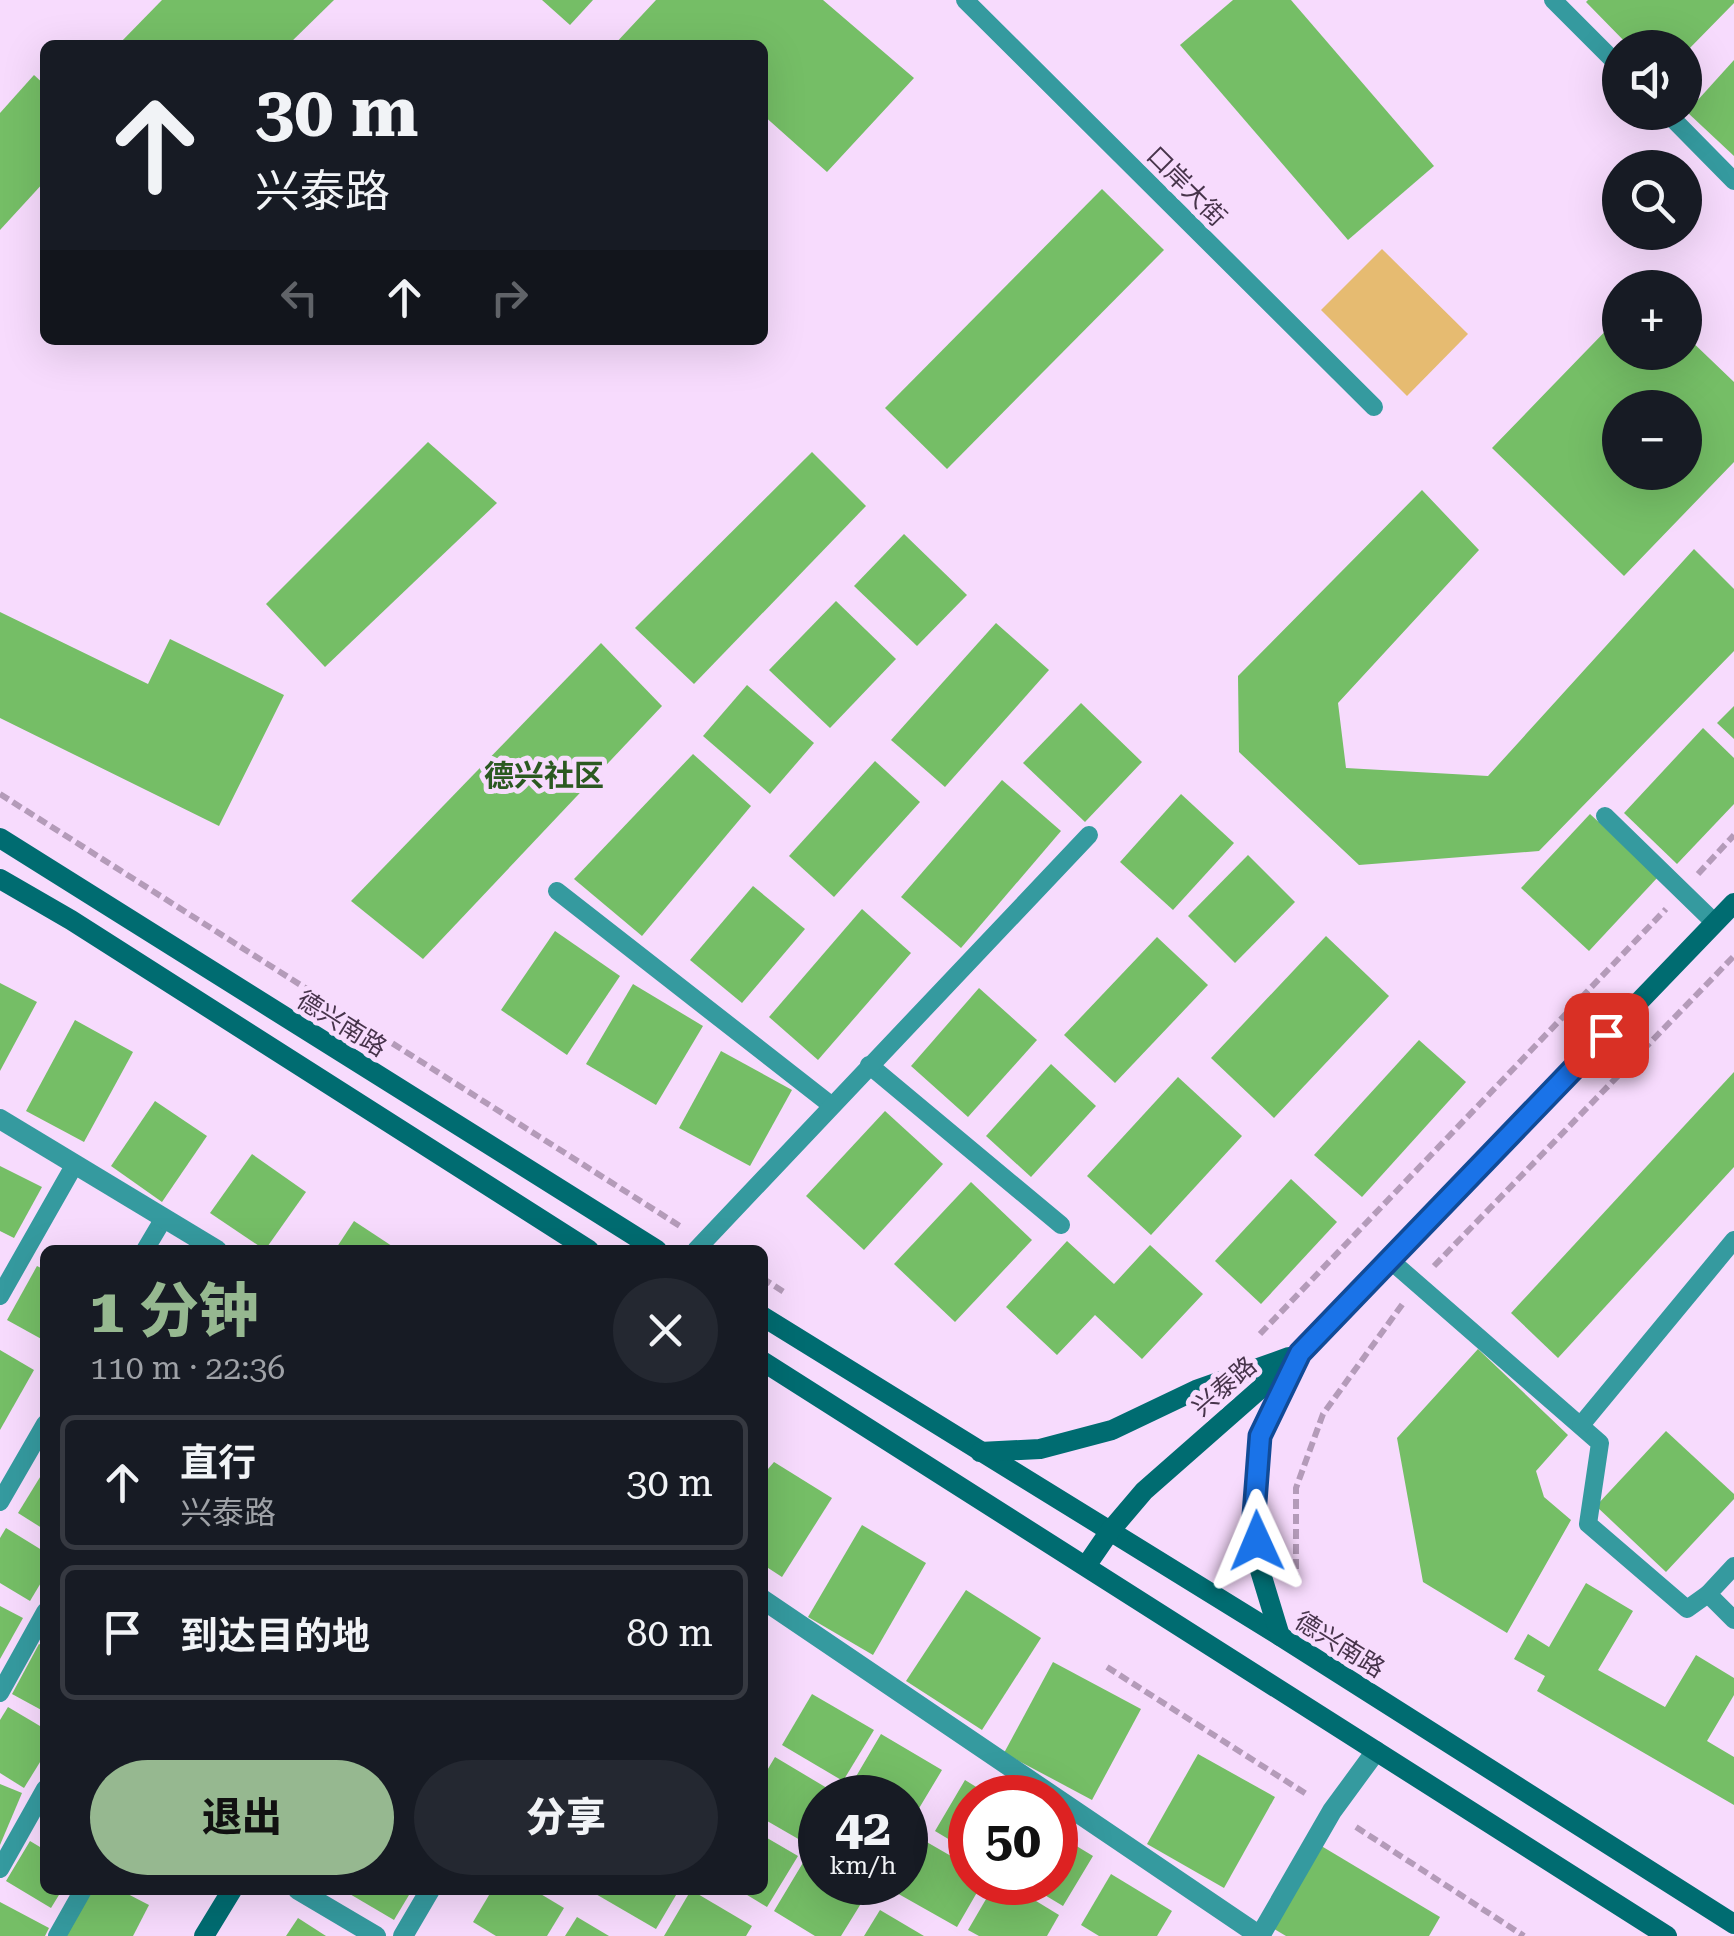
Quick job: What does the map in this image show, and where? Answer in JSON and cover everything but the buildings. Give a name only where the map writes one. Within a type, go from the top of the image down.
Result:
[{"type":"main road","name":"德兴南路","points":[[0,838],[649,1245]]},
{"type":"main road","points":[[0,879],[71,920],[581,1245]]},
{"type":"main road","name":"兴泰路","points":[[1086,1566],[1144,1491],[1300,1353],[1734,902]]},
{"type":"main road","name":"德兴南路","points":[[768,1320],[1280,1636],[1734,1924]]},
{"type":"main road","points":[[980,1452],[1040,1449],[1112,1430],[1196,1390],[1300,1353]]},
{"type":"main road","points":[[1280,1636],[1259,1567],[1254,1515],[1260,1436],[1300,1353]]},
{"type":"main road","points":[[768,1364],[1667,1936]]},
{"type":"main road","points":[[204,1936],[229,1895]]},
{"type":"street","points":[[0,1119],[209,1245]]},
{"type":"street","points":[[768,1603],[1239,1930],[1260,1936],[1332,1811],[1376,1750]]},
{"type":"street","points":[[306,1895],[376,1936]]},
{"type":"street","points":[[403,1936],[427,1895]]},
{"type":"lane","name":"口岸大街","points":[[965,0],[1374,407]]},
{"type":"lane","points":[[1554,0],[1602,49]]},
{"type":"lane","points":[[1684,130],[1734,181]]},
{"type":"lane","points":[[1605,816],[1715,922]]},
{"type":"lane","points":[[701,1245],[1089,835]]},
{"type":"lane","points":[[557,891],[831,1105]]},
{"type":"lane","points":[[868,1066],[1061,1225]]},
{"type":"lane","points":[[0,1296],[75,1164]]},
{"type":"lane","points":[[149,1245],[164,1218]]},
{"type":"lane","points":[[1580,1425],[1734,1240]]},
{"type":"lane","points":[[1390,1260],[1600,1443],[1588,1524],[1687,1609],[1708,1594],[1734,1566]]},
{"type":"lane","points":[[0,1502],[40,1433]]},
{"type":"lane","points":[[1708,1594],[1734,1620]]},
{"type":"lane","points":[[0,1693],[40,1621]]},
{"type":"lane","points":[[0,1868],[40,1798]]},
{"type":"lane","points":[[58,1936],[80,1895]]},
{"type":"path","points":[[0,794],[698,1245]]},
{"type":"path","points":[[1251,1338],[1264,1331],[1734,834]]},
{"type":"path","points":[[1296,1592],[1296,1488],[1323,1414],[1418,1282],[1734,956]]},
{"type":"path","points":[[768,1282],[796,1299]]},
{"type":"shaded area","points":[[1382,249],[1468,334],[1407,396],[1321,310]]},
{"type":"district","name":"德兴社区","points":[[544,776]]},
{"type":"route","points":[[1257,1541],[1254,1515],[1260,1436],[1300,1353],[1606,1035]]}]
